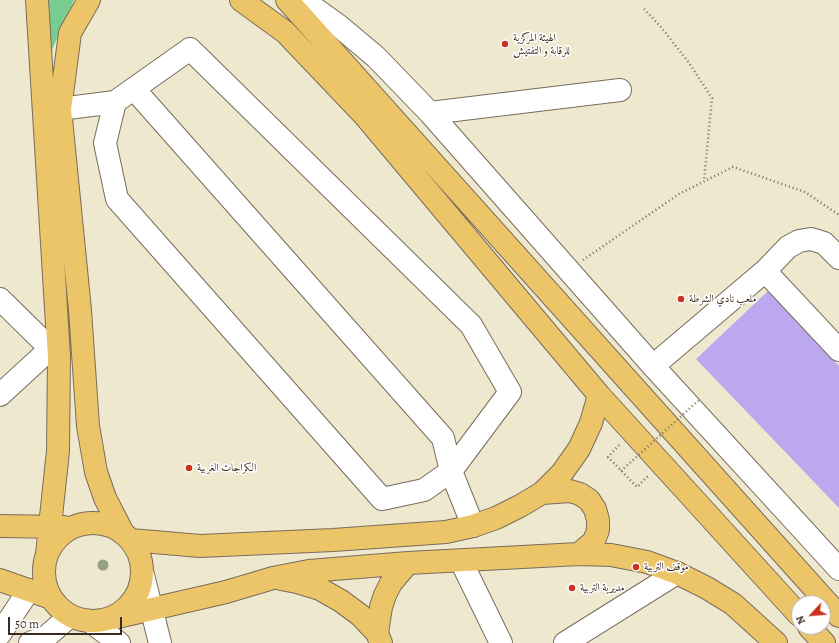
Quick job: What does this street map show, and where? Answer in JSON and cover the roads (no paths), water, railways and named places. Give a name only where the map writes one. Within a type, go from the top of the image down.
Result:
[{"type":"main road","points":[[37,0],[55,353],[58,451],[47,554],[44,569],[46,584],[51,598],[60,608],[70,616],[80,620],[91,622],[102,621],[226,592],[273,578],[309,570],[408,563],[579,554],[611,554],[647,562],[677,572],[707,588],[733,604],[758,625],[776,643]]},
{"type":"main road","points":[[241,0],[285,32],[365,116],[599,395],[791,607]]},
{"type":"main road","points":[[287,0],[839,616]]},
{"type":"main road","points":[[90,1],[70,33],[60,109],[80,310],[88,426],[96,472],[104,498],[127,537],[138,551],[142,562],[143,575],[138,593],[128,608],[113,618]]},
{"type":"main road","points":[[0,526],[50,528],[73,527],[99,523],[112,526],[127,537],[200,546],[446,532],[473,526],[496,518],[542,493],[562,473],[579,449],[591,423],[599,395]]},
{"type":"main road","points":[[542,493],[570,491],[580,494],[589,500],[595,509],[598,520],[598,530],[594,540],[579,554]]},
{"type":"main road","points":[[47,554],[58,538],[73,527]]},
{"type":"main road","points":[[379,638],[379,614],[385,595],[395,578],[408,563]]},
{"type":"main road","points":[[273,578],[297,582],[331,595],[360,615],[379,638]]},
{"type":"main road","points":[[0,580],[51,598]]},
{"type":"main road","points":[[816,635],[824,643]]},
{"type":"street","points":[[303,0],[339,26],[376,57],[430,112],[653,366],[839,569]]},
{"type":"street","points":[[60,109],[115,102],[190,49],[471,325],[510,392],[452,471],[424,490],[382,499],[117,199],[105,143],[115,102]]},
{"type":"street","points":[[134,89],[443,438],[452,471],[473,526]]},
{"type":"street","points":[[430,112],[620,90]]},
{"type":"street","points":[[653,366],[765,271],[788,247],[799,241],[811,239],[824,243],[839,258]]},
{"type":"street","points":[[765,271],[839,350]]},
{"type":"street","points":[[0,299],[55,353],[0,395]]},
{"type":"street","points":[[461,561],[501,643]]},
{"type":"street","points":[[565,643],[677,572]]},
{"type":"street","points":[[143,575],[150,610],[160,643]]},
{"type":"street","points":[[0,634],[29,590]]},
{"type":"street","points":[[43,640],[70,616]]},
{"type":"street","points":[[91,622],[119,643]]},
{"type":"place","name":"الهيئة المركزية للرقابة و التفتيش","points":[[505,44]]},
{"type":"place","name":"ملعب نادي الشرطة","points":[[681,299]]},
{"type":"place","name":"الكراجات الغربية","points":[[189,468]]},
{"type":"place","name":"موقف التربية","points":[[636,567]]},
{"type":"place","name":"مديرية التربية","points":[[572,588]]}]
